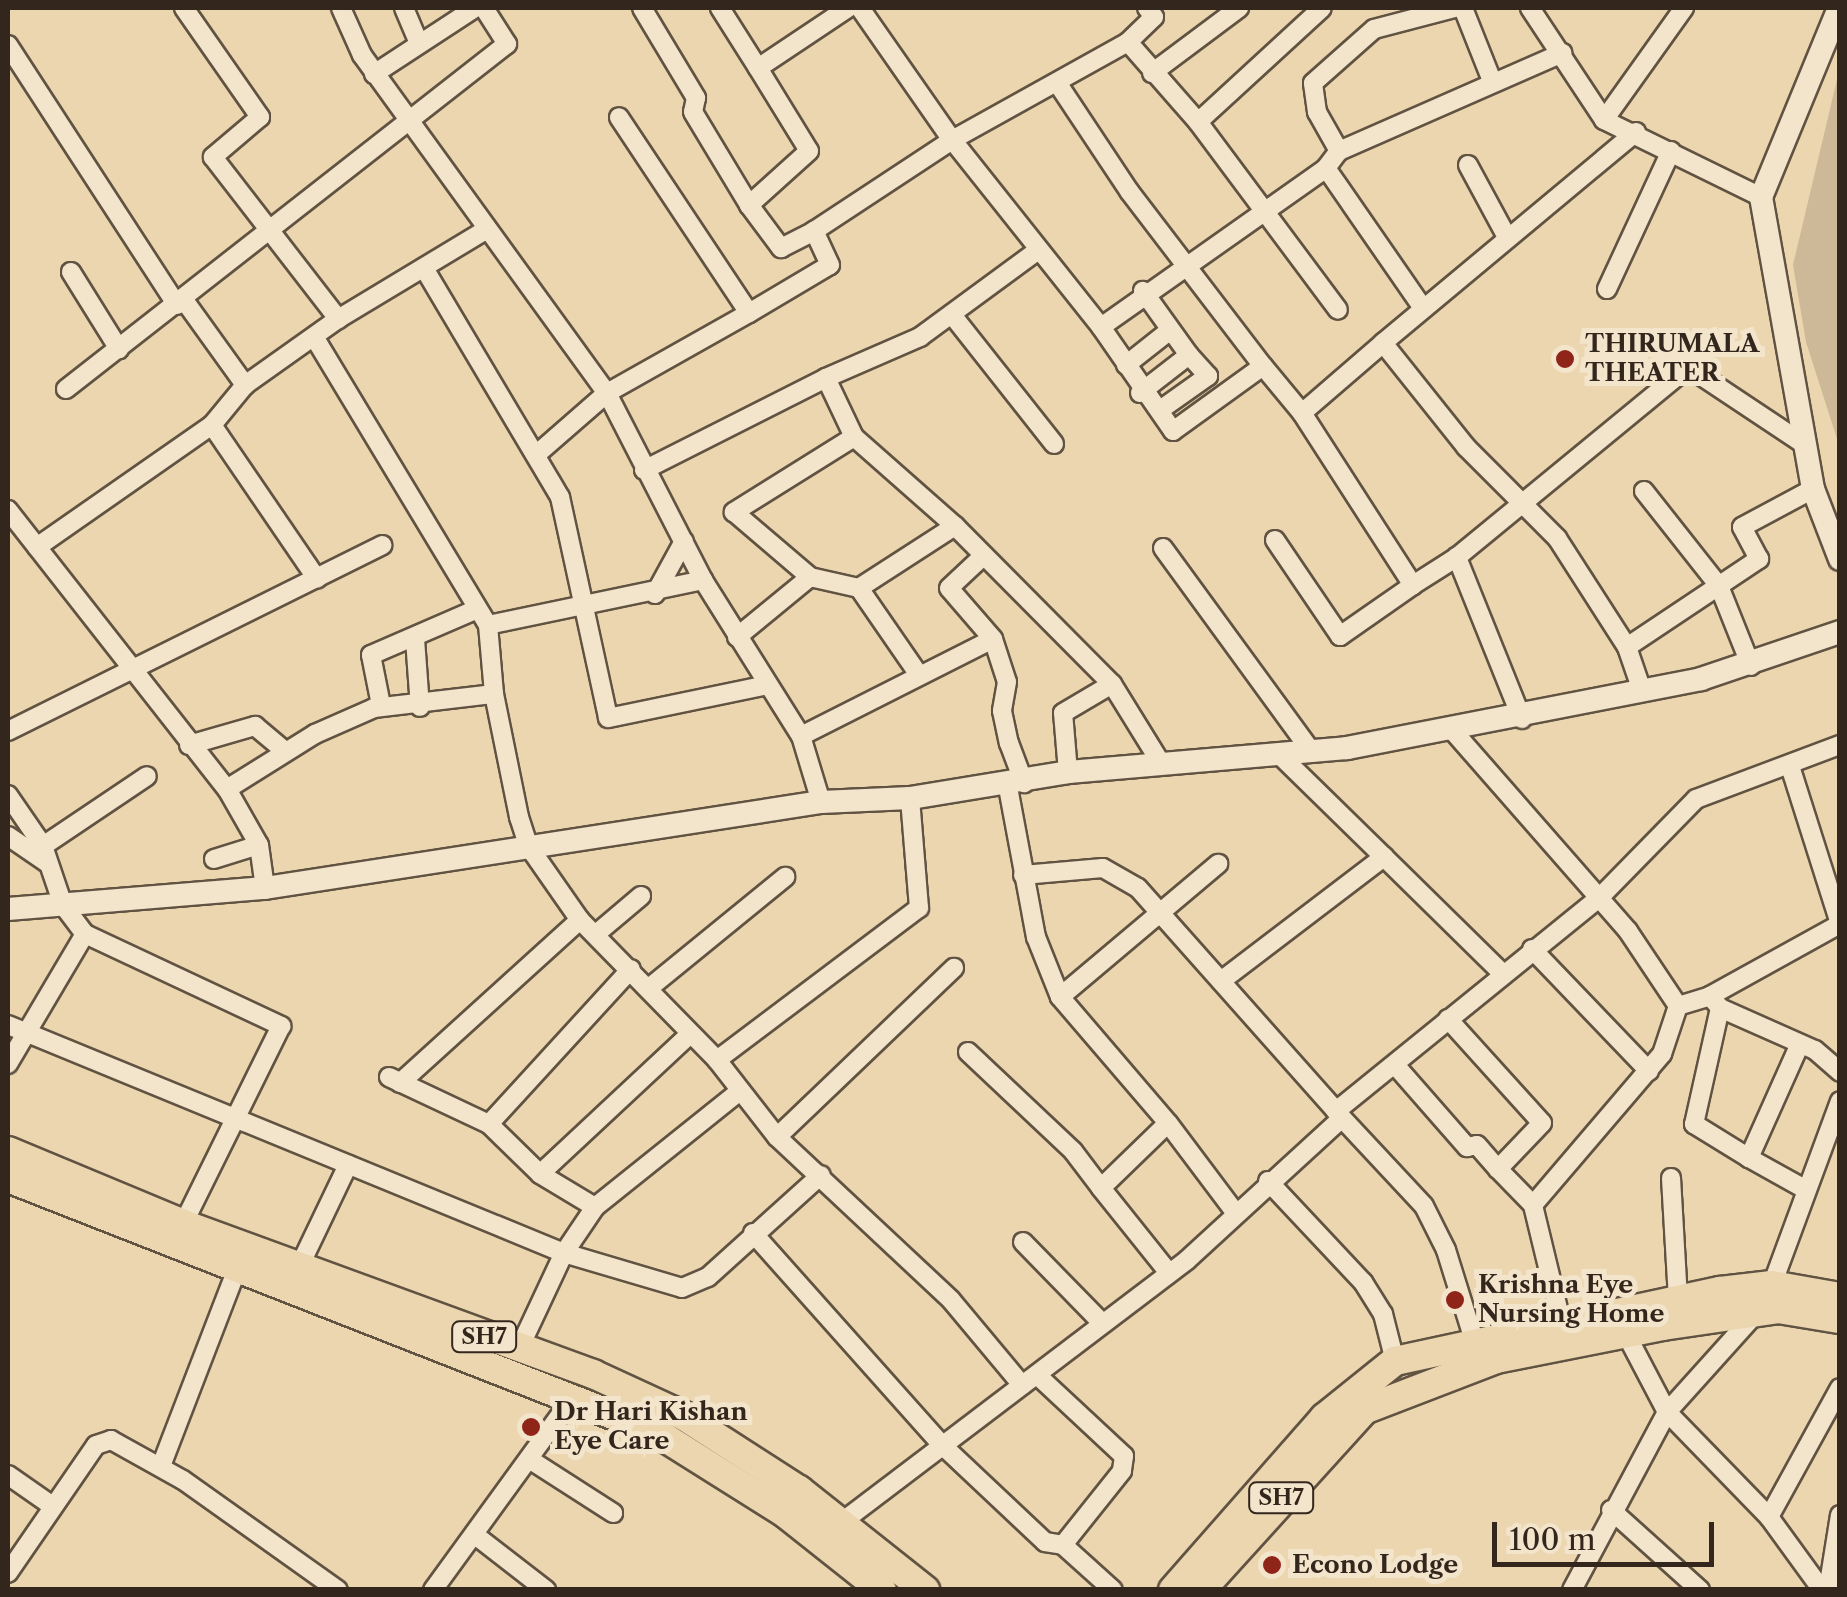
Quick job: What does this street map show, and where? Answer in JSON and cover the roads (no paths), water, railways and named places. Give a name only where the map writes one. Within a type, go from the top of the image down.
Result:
[{"type":"main road","name":"SH7","points":[[8,1151],[183,1224],[301,1263],[518,1351],[594,1374],[684,1416],[842,1522],[925,1590]]},
{"type":"main road","name":"SH7","points":[[8,1178],[236,1272],[574,1397],[656,1432],[728,1474],[882,1590]]},
{"type":"main road","name":"SH7","points":[[1173,1590],[1324,1418],[1395,1361],[1561,1322],[1772,1285],[1840,1297]]},
{"type":"main road","name":"SH7","points":[[1201,1590],[1364,1410],[1496,1359],[1758,1311],[1804,1310],[1840,1318]]},
{"type":"street","points":[[184,8],[260,116],[213,157],[338,318]]},
{"type":"street","points":[[342,8],[374,74],[607,393],[703,580],[801,736],[820,802]]},
{"type":"street","points":[[404,8],[419,43]]},
{"type":"street","points":[[642,8],[696,98],[693,112],[749,205],[781,248],[814,231],[952,140],[1128,42],[1154,18],[1147,8]]},
{"type":"street","points":[[720,8],[808,150],[749,205]]},
{"type":"street","points":[[758,68],[848,8]]},
{"type":"street","points":[[860,8],[952,140],[1101,327],[1140,393],[1160,410],[1173,431],[1263,366]]},
{"type":"street","points":[[1198,122],[1322,8]]},
{"type":"street","points":[[1338,151],[1318,112],[1313,83],[1374,28],[1454,8]]},
{"type":"street","points":[[1463,8],[1492,81]]},
{"type":"street","points":[[1530,8],[1604,120],[1636,132],[1762,197]]},
{"type":"street","points":[[1604,120],[1684,8]]},
{"type":"street","points":[[1839,8],[1762,197],[1813,489],[1840,559]]},
{"type":"street","points":[[66,389],[180,302],[406,118],[507,44],[486,9],[419,43],[374,74]]},
{"type":"street","points":[[1152,73],[1231,10]]},
{"type":"street","points":[[1128,42],[1198,122],[1338,310]]},
{"type":"street","points":[[8,44],[180,302],[245,385]]},
{"type":"street","points":[[1101,327],[1143,291],[1326,168],[1338,151],[1482,93],[1492,81],[1562,53]]},
{"type":"street","points":[[1058,84],[1263,366],[1302,413],[1413,585]]},
{"type":"street","points":[[619,117],[750,313]]},
{"type":"street","points":[[1302,413],[1636,132]]},
{"type":"street","points":[[1607,289],[1671,151]]},
{"type":"street","points":[[1468,165],[1507,238]]},
{"type":"street","points":[[1326,168],[1423,308]]},
{"type":"street","points":[[37,547],[212,425],[245,385],[316,340],[338,318],[487,229]]},
{"type":"street","points":[[537,454],[607,393],[830,265],[814,231]]},
{"type":"street","points":[[644,470],[953,316],[1037,251]]},
{"type":"street","points":[[424,268],[537,454],[570,526],[581,606],[608,718],[767,685]]},
{"type":"street","points":[[71,272],[118,349]]},
{"type":"street","points":[[1143,291],[1169,331],[1208,376],[1160,410]]},
{"type":"street","points":[[953,316],[1054,444]]},
{"type":"street","points":[[1126,365],[1169,331]]},
{"type":"street","points":[[316,340],[475,610],[488,625],[494,694],[529,847],[580,920],[717,1060],[778,1137],[1029,1380],[1124,1456],[1122,1470],[1062,1545]]},
{"type":"street","points":[[1383,343],[1522,508],[1557,538],[1627,647],[1641,688]]},
{"type":"street","points":[[1140,393],[1189,355]]},
{"type":"street","points":[[1275,540],[1340,636],[1522,508],[1688,367],[1807,446]]},
{"type":"street","points":[[826,378],[854,437],[954,526],[1112,684],[1162,765]]},
{"type":"street","points":[[212,425],[317,579]]},
{"type":"street","points":[[854,437],[734,512],[810,577],[858,588],[919,675]]},
{"type":"street","points":[[1627,647],[1759,559],[1742,528],[1813,489]]},
{"type":"street","points":[[1644,491],[1719,586],[1751,666]]},
{"type":"street","points":[[8,510],[226,789],[258,845],[265,888]]},
{"type":"street","points":[[858,588],[954,526]]},
{"type":"street","points":[[655,594],[684,541]]},
{"type":"street","points":[[8,731],[382,546]]},
{"type":"street","points":[[1163,548],[1312,752]]},
{"type":"street","points":[[1457,557],[1522,719]]},
{"type":"street","points":[[982,558],[948,588],[993,639],[1007,682],[1002,710],[1016,785],[1023,875],[1036,936],[1060,996],[1168,1123],[1234,1210]]},
{"type":"street","points":[[737,637],[810,577]]},
{"type":"street","points":[[488,625],[655,594],[703,580]]},
{"type":"street","points":[[381,706],[372,655],[475,610]]},
{"type":"street","points":[[8,909],[265,888],[820,802],[910,798],[1016,785],[1068,772],[1280,756],[1453,731],[1751,666],[1840,632]]},
{"type":"street","points":[[414,639],[420,707]]},
{"type":"street","points":[[801,736],[993,639]]},
{"type":"street","points":[[1068,772],[1064,713],[1112,684]]},
{"type":"street","points":[[226,789],[286,752],[381,706],[420,707],[494,694]]},
{"type":"street","points":[[188,745],[255,726],[286,752]]},
{"type":"street","points":[[1453,731],[1600,897],[1678,1006]]},
{"type":"street","points":[[842,1522],[1169,1273],[1339,1114],[1532,949],[1600,897],[1696,799],[1736,779],[1790,766],[1840,745]]},
{"type":"street","points":[[1280,756],[1504,974]]},
{"type":"street","points":[[1678,1006],[1715,1002],[1840,924],[1790,766]]},
{"type":"street","points":[[45,854],[147,776]]},
{"type":"street","points":[[8,795],[45,854],[64,905],[86,934],[281,1026],[231,1120],[183,1224]]},
{"type":"street","points":[[717,1060],[919,908],[910,798]]},
{"type":"street","points":[[8,836],[45,854]]},
{"type":"street","points":[[214,859],[258,845]]},
{"type":"street","points":[[1221,981],[1384,856]]},
{"type":"street","points":[[1060,996],[1218,864]]},
{"type":"street","points":[[1023,875],[1103,868],[1138,888],[1424,1206],[1446,1250],[1474,1340]]},
{"type":"street","points":[[649,988],[785,877]]},
{"type":"street","points":[[596,934],[641,896]]},
{"type":"street","points":[[580,920],[395,1080],[489,1124],[540,1174],[595,1207]]},
{"type":"street","points":[[8,1064],[14,1028],[86,934]]},
{"type":"street","points":[[1532,949],[1648,1071]]},
{"type":"street","points":[[778,1137],[954,968]]},
{"type":"street","points":[[489,1124],[631,969]]},
{"type":"street","points":[[1715,1002],[1815,1050],[1840,1072]]},
{"type":"street","points":[[1715,1002],[1694,1124],[1805,1189]]},
{"type":"street","points":[[1534,1205],[1662,1054],[1678,1006]]},
{"type":"street","points":[[1448,1019],[1542,1123],[1498,1170]]},
{"type":"street","points":[[14,1028],[564,1253],[682,1288],[708,1276],[821,1175]]},
{"type":"street","points":[[540,1174],[690,1034]]},
{"type":"street","points":[[1749,1158],[1800,1046]]},
{"type":"street","points":[[968,1052],[1073,1151],[1169,1273]]},
{"type":"street","points":[[1396,1066],[1467,1147],[1476,1145],[1534,1205],[1561,1322]]},
{"type":"street","points":[[518,1351],[564,1253],[595,1207],[740,1091]]},
{"type":"street","points":[[1772,1285],[1840,1101]]},
{"type":"street","points":[[1101,1188],[1168,1123]]},
{"type":"street","points":[[301,1263],[348,1165]]},
{"type":"street","points":[[1671,1178],[1678,1301]]},
{"type":"street","points":[[1268,1181],[1363,1282],[1383,1314],[1395,1361]]},
{"type":"street","points":[[754,1233],[941,1444],[1037,1535],[1062,1545],[1113,1590]]},
{"type":"street","points":[[1023,1242],[1100,1322]]},
{"type":"street","points":[[172,1473],[236,1272]]},
{"type":"street","points":[[1572,1590],[1611,1510],[1667,1412],[1758,1311]]},
{"type":"street","points":[[1626,1334],[1667,1412],[1769,1517],[1825,1590]]},
{"type":"street","points":[[1769,1517],[1840,1388]]},
{"type":"street","points":[[433,1590],[574,1397]]},
{"type":"street","points":[[8,1573],[96,1445],[111,1440],[172,1473],[338,1590]]},
{"type":"street","points":[[529,1459],[613,1513]]},
{"type":"street","points":[[8,1474],[51,1506]]},
{"type":"street","points":[[1611,1510],[1700,1590]]},
{"type":"street","points":[[1825,1590],[1836,1555],[1840,1516]]},
{"type":"street","points":[[475,1536],[546,1590]]},
{"type":"place","name":"THIRUMALA THEATER","points":[[1565,359]]},
{"type":"place","name":"Krishna Eye Nursing Home","points":[[1455,1300]]},
{"type":"place","name":"Dr Hari Kishan Eye Care","points":[[531,1427]]},
{"type":"place","name":"Econo Lodge","points":[[1272,1565]]}]
